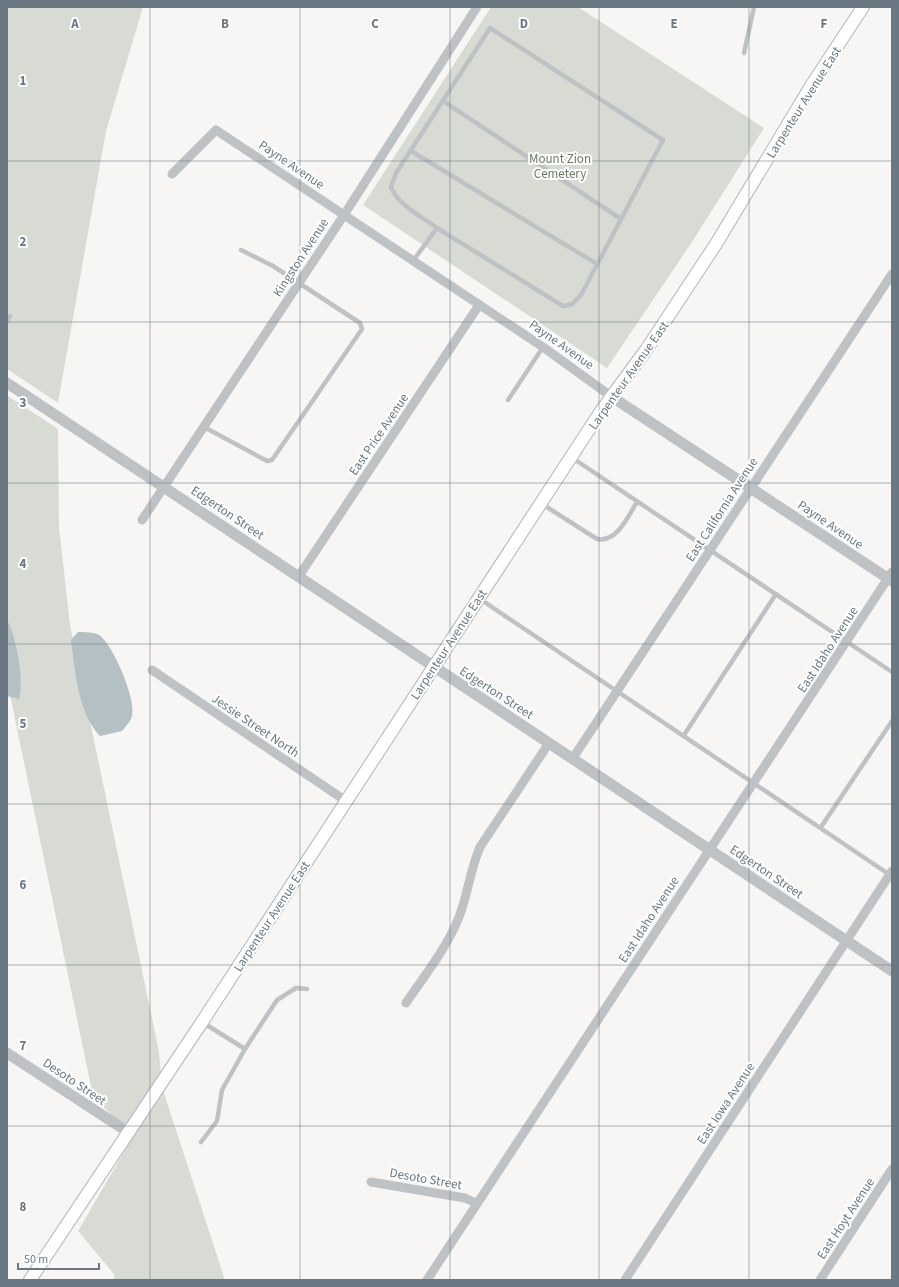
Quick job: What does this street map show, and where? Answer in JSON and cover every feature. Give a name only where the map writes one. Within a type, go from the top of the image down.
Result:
[{"type":"main road","name":"Larpenteur Avenue East","points":[[30,1280],[202,1022],[540,503],[646,350],[716,244],[811,86],[863,7]]},
{"type":"street","name":"Kingston Avenue","points":[[142,520],[344,215],[477,7]]},
{"type":"street","name":"Payne Avenue","points":[[172,174],[216,130],[543,347],[612,397],[891,577]]},
{"type":"street","name":"East California Avenue","points":[[573,758],[750,487],[892,274]]},
{"type":"street","name":"East Price Avenue","points":[[299,576],[479,305]]},
{"type":"street","name":"Edgerton Street","points":[[7,383],[892,971]]},
{"type":"street","name":"East Idaho Avenue","points":[[427,1280],[709,849],[891,577]]},
{"type":"street","name":"Jessie Street North","points":[[152,670],[346,801]]},
{"type":"street","points":[[406,1003],[448,942],[468,893],[471,873],[480,847],[549,743]]},
{"type":"street","name":"East Iowa Avenue","points":[[625,1280],[891,874]]},
{"type":"street","name":"Desoto Street","points":[[7,1053],[128,1132]]},
{"type":"street","name":"East Hoyt Avenue","points":[[820,1280],[892,1169]]},
{"type":"street","name":"Desoto Street","points":[[371,1182],[465,1198],[476,1203]]},
{"type":"lane","points":[[744,53],[754,7]]},
{"type":"lane","points":[[490,28],[663,140],[580,295],[572,304],[563,306],[437,228],[394,194],[391,187],[396,173],[443,101],[490,28]]},
{"type":"lane","points":[[443,101],[621,219]]},
{"type":"lane","points":[[411,151],[597,264]]},
{"type":"lane","points":[[413,261],[437,228]]},
{"type":"lane","points":[[204,427],[267,461],[272,460],[362,329],[360,323],[272,266],[241,250]]},
{"type":"lane","points":[[7,322],[10,316]]},
{"type":"lane","points":[[508,400],[543,347]]},
{"type":"lane","points":[[571,457],[892,672]]},
{"type":"lane","points":[[540,503],[596,539],[603,540],[612,536],[619,530],[637,502]]},
{"type":"lane","points":[[684,735],[776,594]]},
{"type":"lane","points":[[479,598],[891,874]]},
{"type":"lane","points":[[821,827],[892,721]]},
{"type":"lane","points":[[202,1142],[217,1120],[222,1090],[245,1049],[277,1000],[296,988],[307,990]]},
{"type":"lane","points":[[202,1022],[245,1049]]},
{"type":"green space","points":[[7,7],[143,7],[106,131],[58,403],[7,369]]},
{"type":"green space","name":"Mount Zion Cemetery","points":[[491,7],[578,7],[764,128],[692,242],[607,368],[363,205]]},
{"type":"green space","points":[[8,396],[58,429],[59,527],[70,625],[159,1052],[162,1087],[225,1280],[114,1280],[114,1274],[78,1231],[159,1092],[128,1132],[93,1096],[8,685]]},
{"type":"shaded area","points":[[7,620],[14,637],[19,659],[21,681],[19,699],[7,696]]},
{"type":"shaded area","points":[[78,632],[99,635],[105,640],[123,673],[133,709],[129,722],[122,731],[100,736],[87,716],[82,704],[76,678],[71,640]]}]
